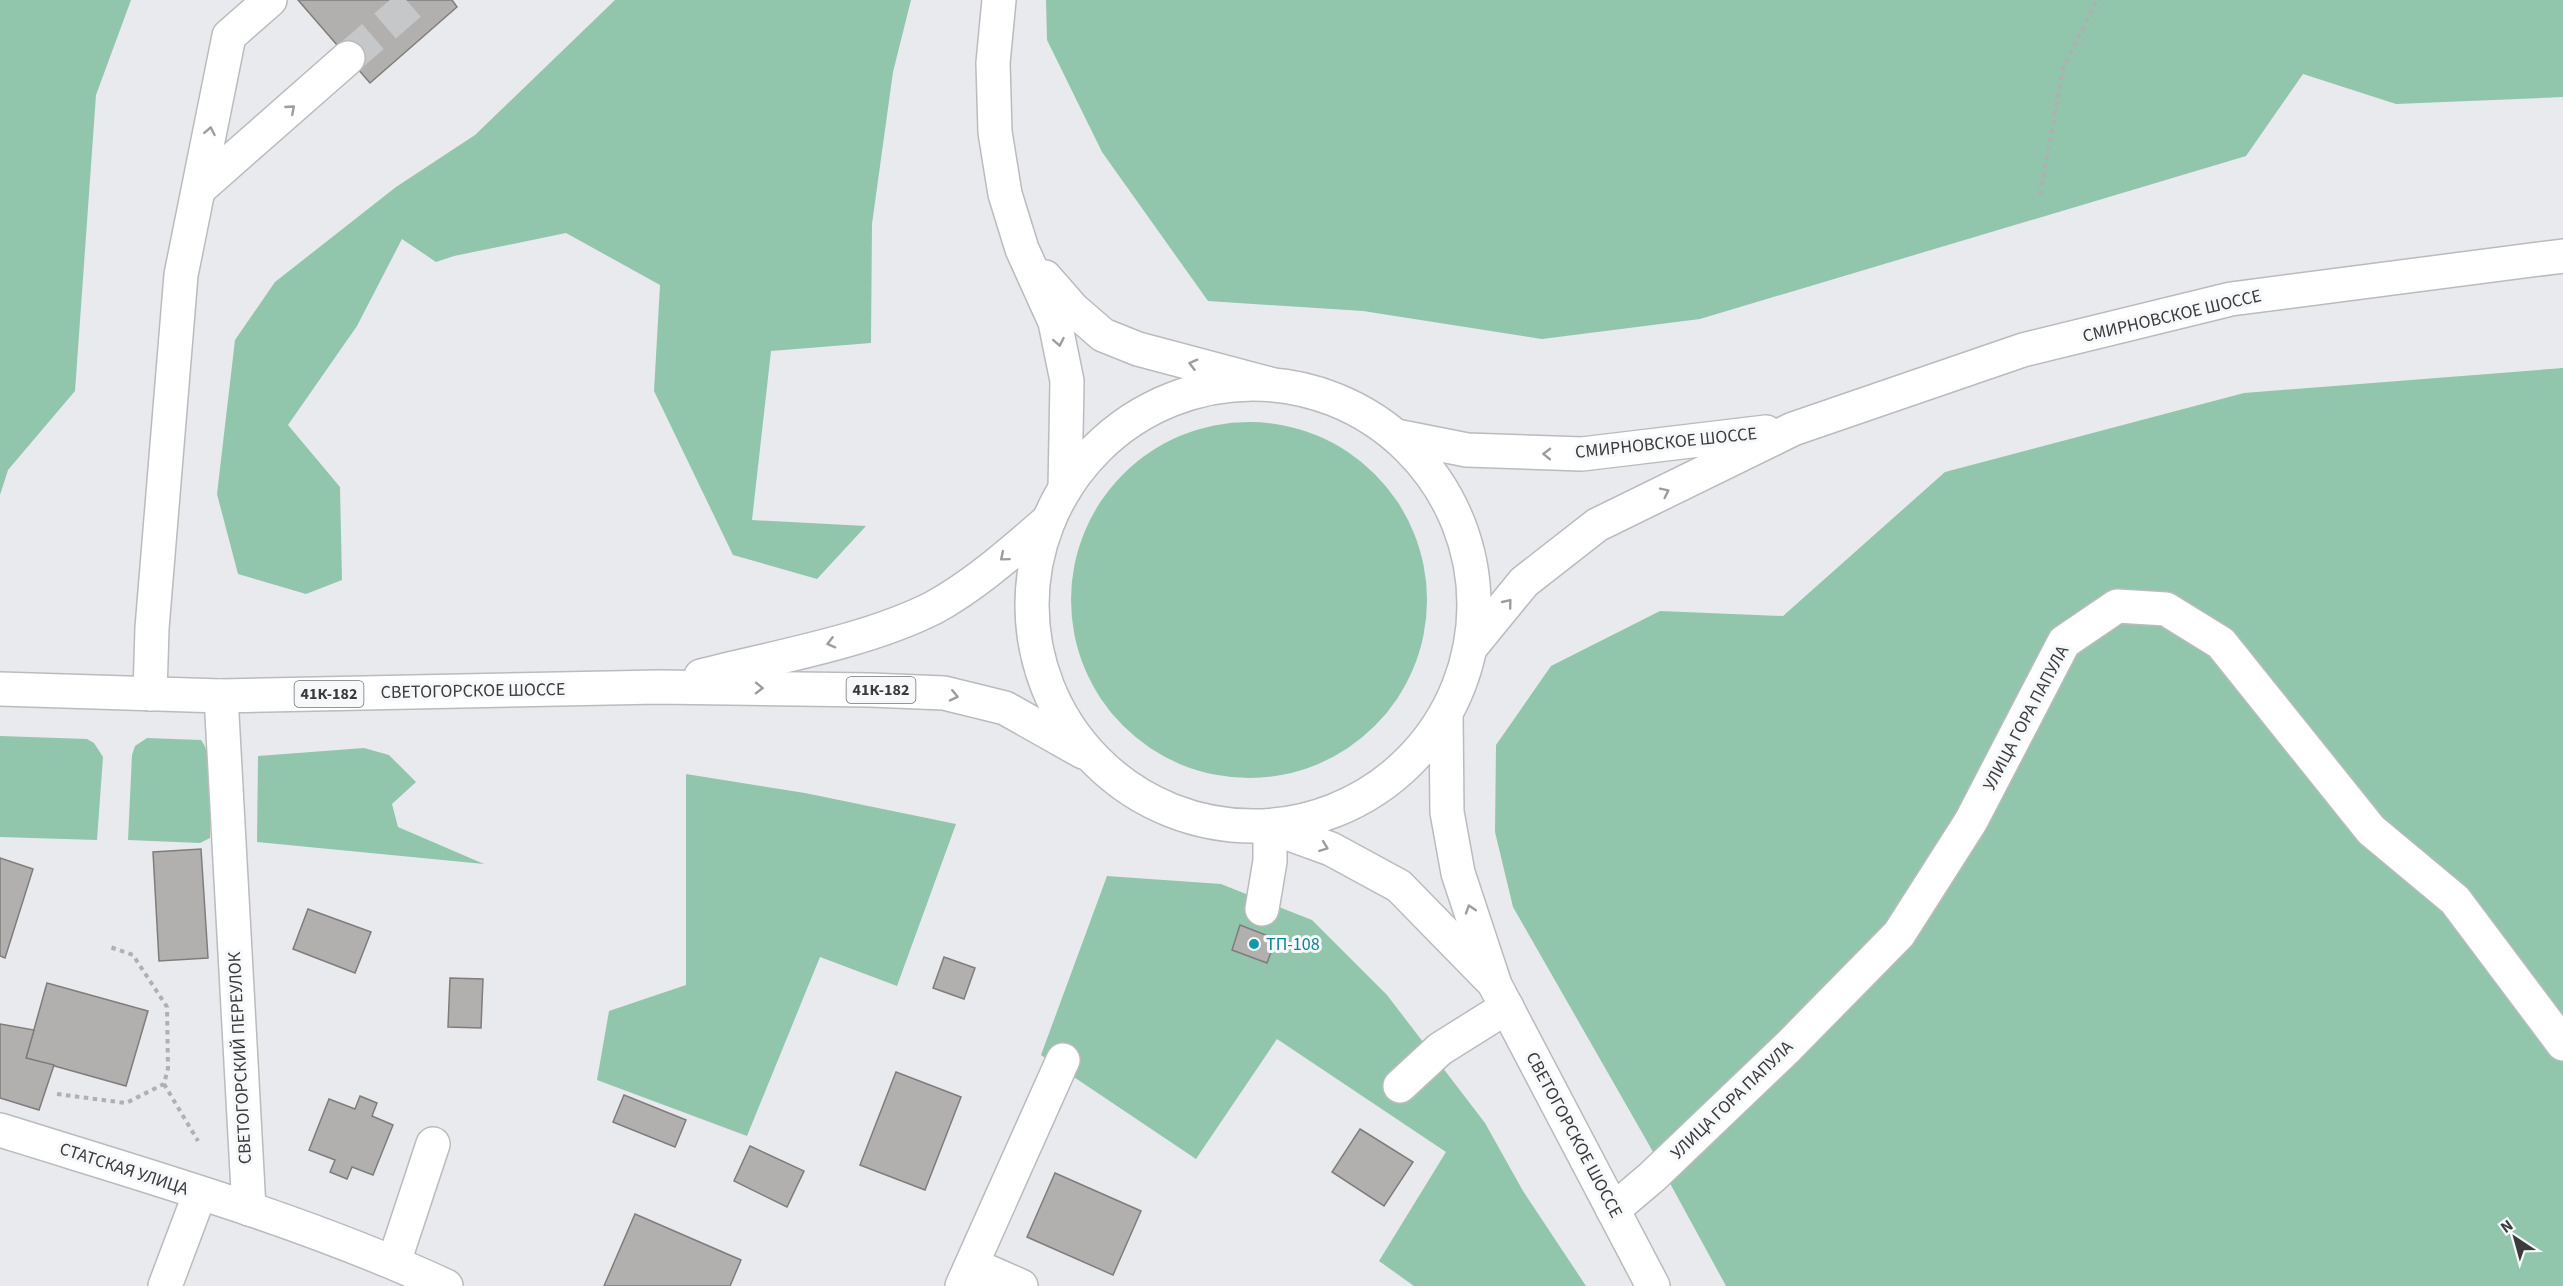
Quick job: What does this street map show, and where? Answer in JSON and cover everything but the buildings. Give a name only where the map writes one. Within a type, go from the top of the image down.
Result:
[{"type":"main road","points":[[150,694],[152,628],[181,275],[229,36],[270,0]]},
{"type":"main road","points":[[999,0],[993,63],[995,132],[1005,194],[1022,249],[1055,322],[1067,381],[1065,489]]},
{"type":"main road","points":[[199,189],[348,58]]},
{"type":"main road","points":[[1022,249],[1073,309],[1103,335],[1138,349],[1337,400],[1368,416],[1396,436],[1429,471],[1446,496],[1462,531],[1473,579],[1475,609],[1470,648],[1461,682],[1446,714],[1426,744],[1401,770],[1373,792],[1339,810],[1306,821],[1270,827],[1225,825],[1187,817],[1151,802],[1119,782],[1090,756],[1066,725],[1049,691],[1037,654],[1032,620],[1032,586],[1038,552],[1049,520],[1065,489],[1085,461],[1109,437],[1137,417],[1168,401],[1201,390],[1235,385],[1270,384]]},
{"type":"main road","name":"СМИРНОВСКОЕ ШОССЕ","points":[[1470,648],[1524,582],[1597,525],[1792,429],[2024,350],[2231,299],[2563,256]]},
{"type":"main road","name":"СМИРНОВСКОЕ ШОССЕ","points":[[1396,436],[1467,450],[1582,454],[1792,429]]},
{"type":"main road","name":"СВЕТОГОРСКОЕ ШОССЕ","points":[[659,687],[866,634],[933,607],[992,568],[1049,520]]},
{"type":"main road","name":"УЛИЦА ГОРА ПАПУЛА","points":[[1613,1210],[1653,1177],[1788,1047],[1899,934],[1971,821],[2064,642],[2117,606],[2166,609],[2221,643],[2371,830],[2455,900],[2563,1044]]},
{"type":"main road","name":"СВЕТОГОРСКОЕ ШОССЕ","points":[[0,689],[221,696],[659,687],[944,693],[1005,708],[1090,756]]},
{"type":"main road","name":"СВЕТОГОРСКИЙ ПЕРЕУЛОК","points":[[221,696],[249,1209]]},
{"type":"main road","name":"СВЕТОГОРСКОЕ ШОССЕ","points":[[1446,714],[1447,812],[1458,873],[1501,996],[1653,1286]]},
{"type":"main road","points":[[1262,909],[1270,861],[1270,827]]},
{"type":"main road","name":"СВЕТОГОРСКОЕ ШОССЕ","points":[[1270,827],[1331,849],[1399,886],[1501,996]]},
{"type":"main road","points":[[1400,1086],[1501,996]]},
{"type":"main road","points":[[1021,1286],[968,1275],[1063,1060]]},
{"type":"main road","name":"СТАТСКАЯ УЛИЦА","points":[[0,1130],[249,1209]]},
{"type":"main road","points":[[394,1262],[433,1144]]},
{"type":"main road","points":[[165,1286],[200,1193]]},
{"type":"main road","points":[[249,1209],[394,1262],[446,1286]]},
{"type":"path","points":[[2040,195],[2063,68],[2097,0]]},
{"type":"path","points":[[110,947],[133,955],[167,1007],[168,1068],[164,1084],[198,1141]]},
{"type":"path","points":[[57,1094],[126,1103],[164,1084]]},
{"type":"green space","points":[[0,0],[131,0],[96,95],[75,391],[8,470],[0,495]]},
{"type":"green space","points":[[615,0],[911,0],[893,72],[872,224],[871,343],[771,351],[752,520],[866,526],[817,579],[733,555],[654,391],[660,285],[566,233],[454,256],[436,262],[402,239],[357,326],[288,425],[340,487],[342,580],[306,594],[238,574],[217,494],[235,340],[275,282],[396,187],[475,135]]},
{"type":"green space","points":[[1046,0],[2563,0],[2563,97],[2396,104],[2303,74],[2246,156],[1700,319],[1542,339],[1363,311],[1208,301],[1102,152],[1047,40]]},
{"type":"green space","points":[[2563,368],[2563,1286],[1726,1286],[1648,1143],[1513,907],[1495,832],[1496,745],[1551,666],[1660,611],[1783,616],[1945,472],[2244,393]]},
{"type":"green space","points":[[1232,422],[1266,422],[1301,429],[1333,443],[1362,462],[1387,487],[1406,516],[1420,548],[1427,583],[1424,635],[1414,668],[1387,713],[1362,738],[1333,757],[1301,771],[1266,778],[1232,778],[1197,771],[1165,757],[1136,738],[1111,713],[1092,684],[1078,652],[1071,617],[1071,583],[1078,548],[1092,516],[1111,487],[1136,462],[1165,443],[1197,429]]},
{"type":"green space","points":[[0,736],[87,739],[94,743],[103,757],[97,840],[0,837]]},
{"type":"green space","points":[[147,738],[201,740],[209,759],[210,838],[200,843],[128,840],[132,755],[135,746]]},
{"type":"green space","points":[[364,748],[389,755],[416,782],[392,804],[398,827],[484,864],[257,842],[258,756]]},
{"type":"green space","points":[[686,774],[805,793],[956,824],[897,986],[820,957],[747,1136],[597,1080],[609,1011],[686,985]]},
{"type":"green space","points":[[1107,876],[1221,884],[1312,920],[1387,995],[1485,1123],[1523,1191],[1586,1286],[1414,1286],[1379,1261],[1446,1152],[1277,1039],[1196,1159],[1041,1055]]},
{"type":"tunnel","points":[[348,58],[415,0]]},
{"type":"place","name":"ТП-108","points":[[1254,944]]}]
